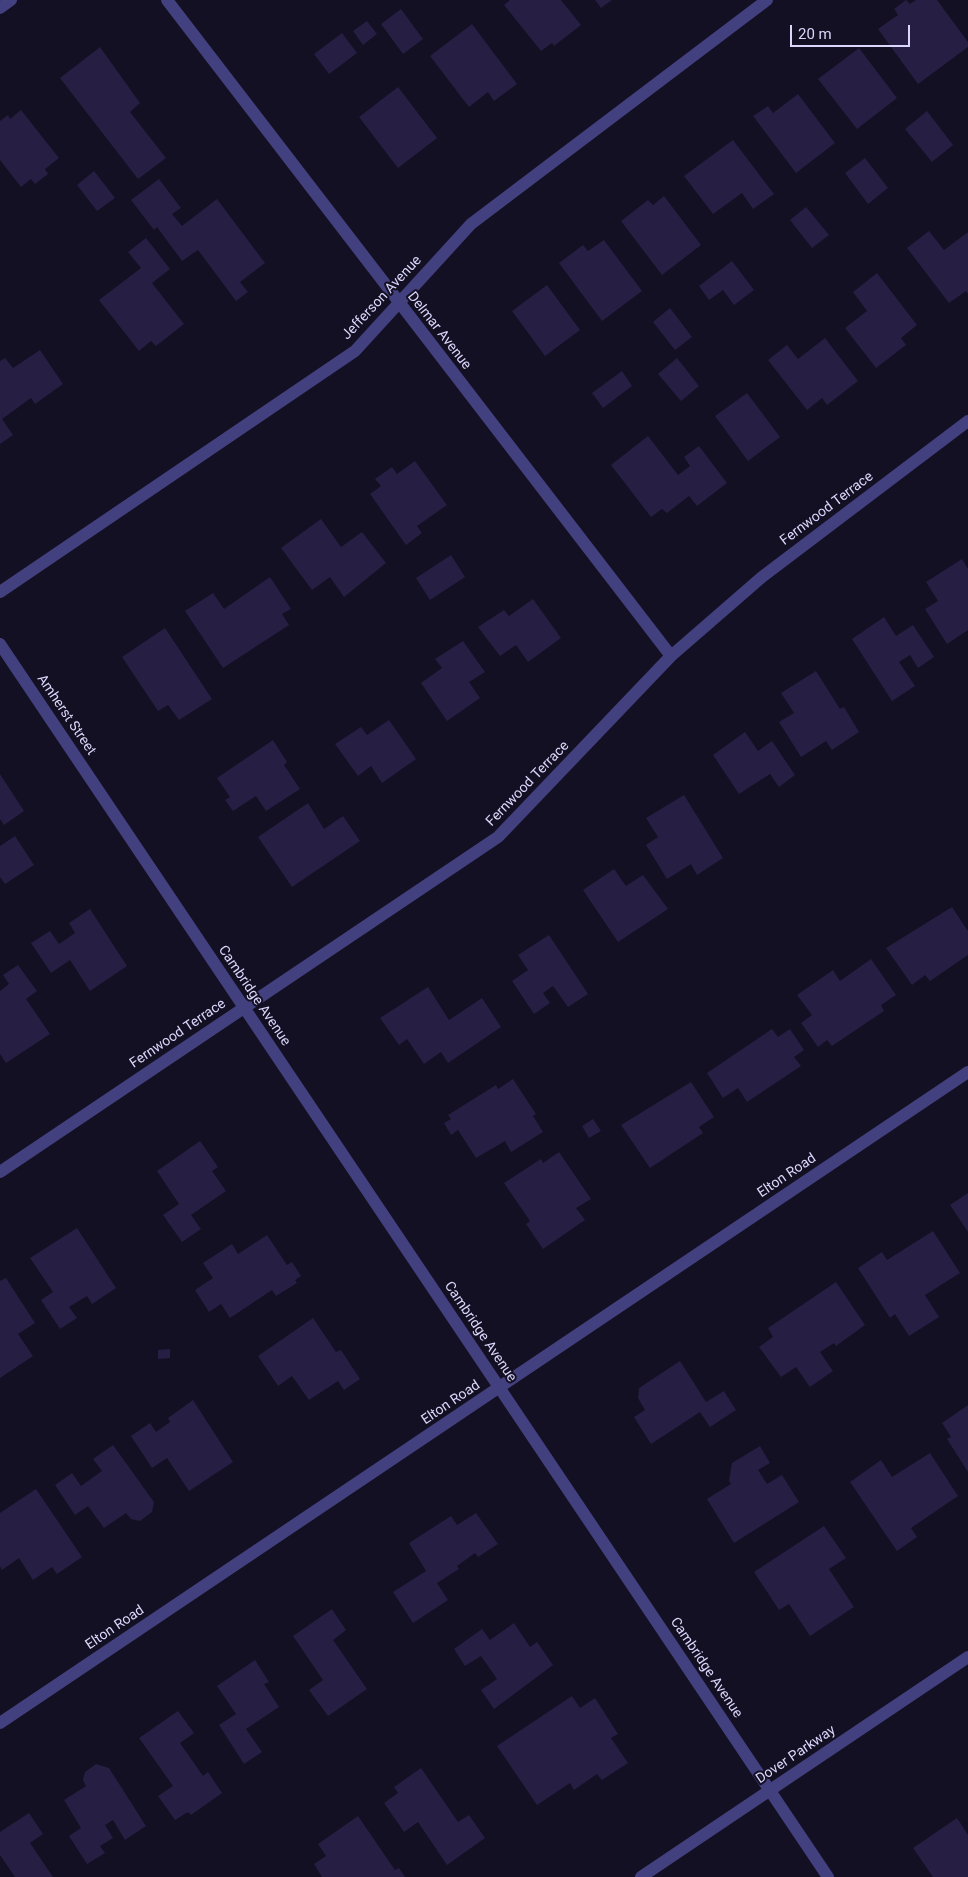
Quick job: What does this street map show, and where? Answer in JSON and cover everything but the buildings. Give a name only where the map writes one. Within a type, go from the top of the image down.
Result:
[{"type":"street","points":[[0,8],[11,0]]},
{"type":"street","name":"Delmar Avenue","points":[[167,0],[671,656]]},
{"type":"street","name":"Jefferson Avenue","points":[[0,592],[355,351],[471,224],[767,0]]},
{"type":"street","name":"Fernwood Terrace","points":[[0,1172],[498,837],[671,656],[762,577],[968,422]]},
{"type":"street","name":"Amherst Street","points":[[0,644],[108,803]]},
{"type":"street","name":"Cambridge Avenue","points":[[108,803],[828,1877]]},
{"type":"street","name":"Elton Road","points":[[0,1724],[968,1072]]},
{"type":"street","name":"Dover Parkway","points":[[641,1877],[968,1657]]}]
